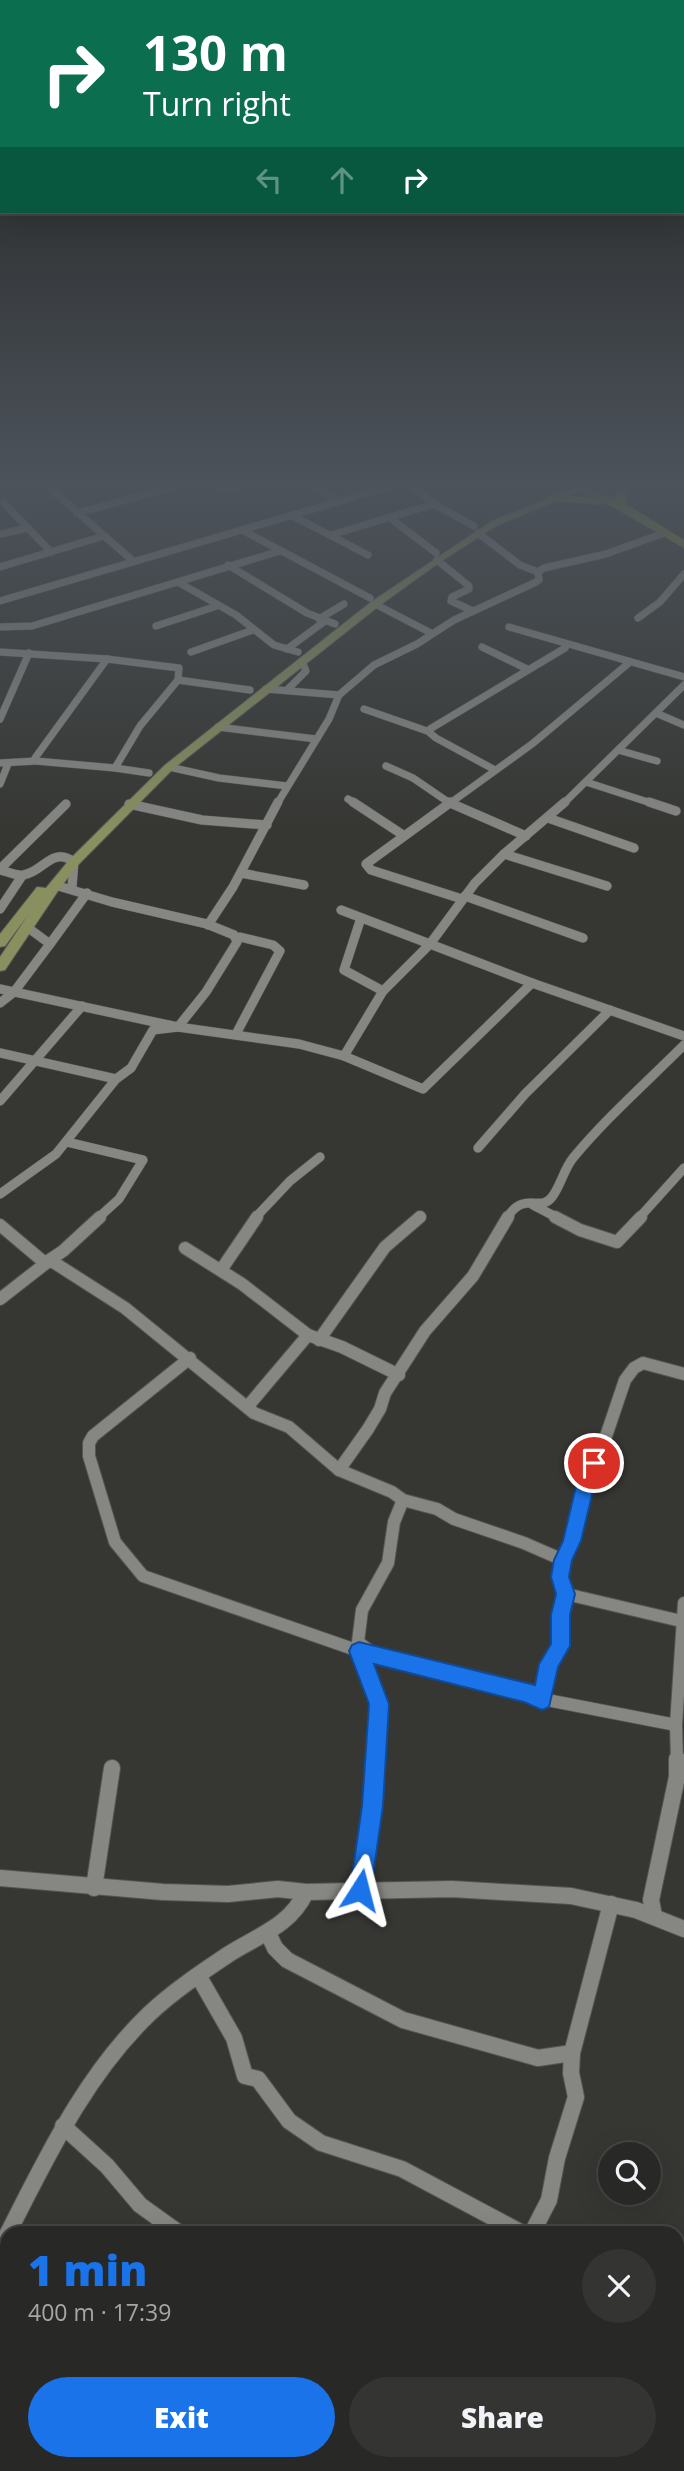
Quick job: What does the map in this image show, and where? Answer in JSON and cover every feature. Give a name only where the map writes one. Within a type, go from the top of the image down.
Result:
[{"type":"main road","points":[[0,967],[70,859],[169,767],[267,689],[326,621],[369,602]]},
{"type":"main road","points":[[0,943],[70,859],[149,773],[296,654],[370,602]]},
{"type":"street","points":[[0,627],[32,626],[111,602]]},
{"type":"street","points":[[212,602],[236,615],[274,645],[296,654],[306,671],[287,690]]},
{"type":"street","points":[[293,602],[326,621],[344,604]]},
{"type":"street","points":[[374,602],[431,633]]},
{"type":"street","points":[[454,602],[473,611]]},
{"type":"street","points":[[208,925],[241,873],[287,786],[329,719],[339,695],[374,665],[492,602]]},
{"type":"street","points":[[638,618],[660,602]]},
{"type":"street","points":[[156,626],[218,606]]},
{"type":"street","points":[[509,627],[684,677]]},
{"type":"street","points":[[191,652],[253,630]]},
{"type":"street","points":[[482,647],[527,669]]},
{"type":"street","points":[[430,732],[527,669],[565,648]]},
{"type":"street","points":[[0,652],[107,659],[179,668],[178,680],[140,726],[116,768]]},
{"type":"street","points":[[0,719],[29,653]]},
{"type":"street","points":[[36,761],[36,754],[107,659]]},
{"type":"street","points":[[583,938],[368,868],[366,864],[573,711],[630,662]]},
{"type":"street","points":[[178,680],[250,690]]},
{"type":"street","points":[[344,1056],[383,990],[430,944],[463,897],[504,854],[548,818],[684,685]]},
{"type":"street","points":[[267,689],[339,695]]},
{"type":"street","points":[[364,709],[430,732],[495,770]]},
{"type":"street","points":[[656,713],[684,725]]},
{"type":"street","points":[[218,727],[316,739]]},
{"type":"street","points":[[618,750],[657,761]]},
{"type":"street","points":[[0,784],[4,764],[36,761],[149,773]]},
{"type":"street","points":[[386,766],[413,778],[449,803],[526,836]]},
{"type":"street","points":[[169,767],[219,778],[287,786]]},
{"type":"street","points":[[586,782],[676,811]]},
{"type":"street","points":[[348,799],[403,835]]},
{"type":"street","points":[[66,804],[1,870],[22,876],[30,874],[51,857],[70,859],[72,887]]},
{"type":"street","points":[[129,804],[202,820],[267,825]]},
{"type":"street","points":[[548,818],[634,848]]},
{"type":"street","points":[[504,854],[607,886]]},
{"type":"street","points":[[241,873],[304,885]]},
{"type":"street","points":[[0,909],[22,876]]},
{"type":"street","points":[[55,885],[72,887],[139,909],[208,925],[230,933],[237,939]]},
{"type":"street","points":[[0,1003],[14,992],[87,893]]},
{"type":"street","points":[[341,910],[532,983],[684,1036]]},
{"type":"street","points":[[361,918],[344,970],[383,990]]},
{"type":"street","points":[[27,927],[50,944]]},
{"type":"street","points":[[0,1194],[49,1159],[67,1142],[116,1079],[131,1068],[153,1030],[178,1027],[206,992],[240,937],[273,945],[280,951],[236,1034]]},
{"type":"street","points":[[0,989],[178,1027],[299,1044],[344,1056],[425,1089],[532,983]]},
{"type":"street","points":[[0,1101],[37,1062],[82,1006]]},
{"type":"street","points":[[478,1148],[508,1109],[574,1048],[610,1010]]},
{"type":"street","points":[[339,1470],[368,1429],[380,1409],[385,1393],[425,1331],[473,1276],[506,1217],[518,1204],[551,1199],[571,1160],[684,1045]]},
{"type":"street","points":[[0,1053],[116,1079]]},
{"type":"street","points":[[0,1299],[63,1251],[119,1199],[143,1160],[67,1142]]},
{"type":"street","points":[[221,1270],[255,1217],[274,1196],[320,1157]]},
{"type":"street","points":[[531,1204],[580,1230],[617,1242],[624,1238],[684,1168]]},
{"type":"street","points":[[248,1406],[314,1337],[385,1247],[420,1217]]},
{"type":"street","points":[[0,1225],[45,1263]]},
{"type":"street","points":[[185,1248],[221,1270],[314,1337],[342,1346],[399,1375]]},
{"type":"street","points":[[45,1263],[50,1260],[118,1303],[254,1413],[289,1427],[339,1470],[392,1492],[403,1500],[437,1509],[454,1519],[524,1543],[563,1560]]},
{"type":"street","points":[[190,1359],[93,1436],[89,1443],[89,1456],[115,1542],[143,1576],[359,1651],[542,1699],[676,1725]]},
{"type":"street","points":[[542,1699],[549,1664],[561,1646],[561,1615],[566,1594],[560,1577],[563,1560],[572,1541],[587,1478],[602,1448],[625,1380],[634,1368],[643,1363],[684,1374]]},
{"type":"street","points":[[376,1654],[358,1642],[362,1610],[388,1563],[394,1522],[403,1500]]},
{"type":"street","points":[[566,1594],[629,1611],[681,1621]]},
{"type":"street","points":[[654,1916],[650,1900],[677,1777],[676,1725],[684,1603]]},
{"type":"street","points":[[359,1651],[379,1704],[373,1806],[360,1890]]},
{"type":"street","points":[[94,1888],[112,1769]]},
{"type":"street","points":[[0,1878],[163,1892],[228,1894],[278,1889],[306,1892],[452,1889],[571,1896],[636,1910],[684,1929]]},
{"type":"street","points":[[11,2226],[81,2094],[121,2040],[168,1998],[297,1911],[306,1892]]},
{"type":"street","points":[[636,1910],[650,1900]]},
{"type":"street","points":[[537,2226],[550,2200],[557,2158],[576,2097],[571,2073],[572,2053],[611,1904]]},
{"type":"street","points":[[268,1933],[275,1948],[287,1961],[403,2020],[538,2058],[572,2053]]},
{"type":"street","points":[[199,1977],[234,2038],[245,2076],[258,2080],[289,2121],[321,2143],[402,2169],[509,2226]]},
{"type":"street","points":[[63,2126],[107,2166],[140,2205],[169,2226]]},
{"type":"route","points":[[360,1890],[373,1806],[379,1704],[359,1651],[533,1694],[532,1698],[542,1700],[551,1658],[561,1646],[561,1615],[566,1594],[560,1577],[563,1560],[572,1541],[587,1478],[594,1463]]}]
